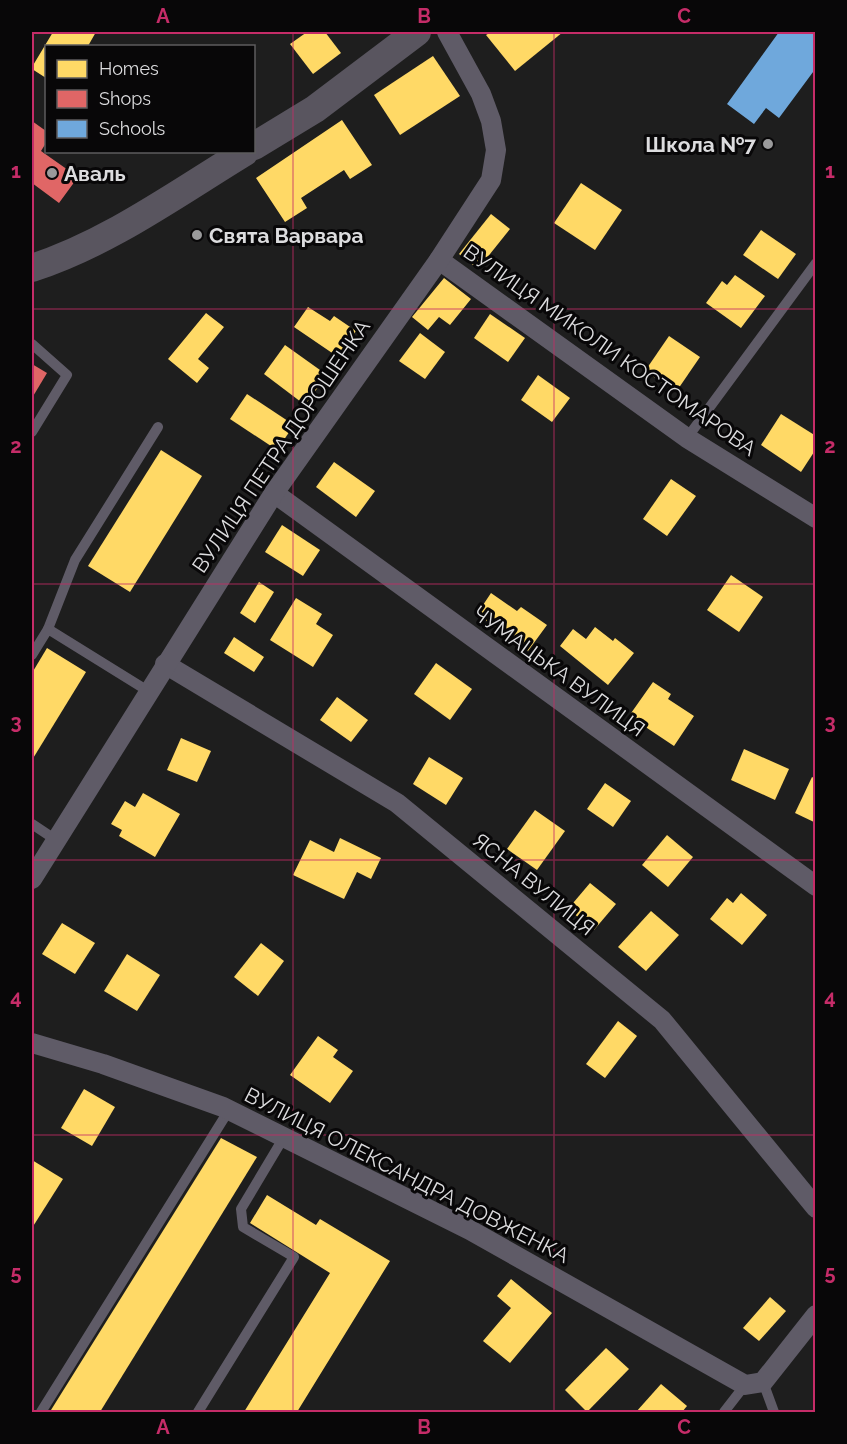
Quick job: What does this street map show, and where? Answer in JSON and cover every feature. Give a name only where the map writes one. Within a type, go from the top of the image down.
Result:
[{"type":"main road","points":[[255,145],[315,108],[417,32]]},
{"type":"main road","points":[[32,268],[93,244],[243,153]]},
{"type":"street","name":"ВУЛИЦЯ ПЕТРА ДОРОШЕНКА","points":[[32,879],[274,493],[439,260],[491,180],[496,150],[491,121],[481,94],[447,32]]},
{"type":"street","name":"ВУЛИЦЯ МИКОЛИ КОСТОМАРОВА","points":[[439,260],[687,438],[816,518]]},
{"type":"street","name":"ЧУМАЦЬКА ВУЛИЦЯ","points":[[274,493],[816,886]]},
{"type":"street","name":"ЯСНА ВУЛИЦЯ","points":[[165,664],[397,803],[662,1020],[816,1208]]},
{"type":"street","name":"ВУЛИЦЯ ОЛЕКСАНДРА ДОВЖЕНКА","points":[[32,1043],[103,1064],[229,1110],[470,1230],[754,1383]]},
{"type":"street","points":[[754,1383],[816,1315]]},
{"type":"lane","points":[[687,438],[816,263]]},
{"type":"lane","points":[[32,344],[67,375],[32,432]]},
{"type":"lane","points":[[32,655],[48,629],[75,560],[158,427]]},
{"type":"lane","points":[[48,629],[148,691]]},
{"type":"lane","points":[[32,824],[56,840]]},
{"type":"lane","points":[[41,1413],[229,1110]]},
{"type":"lane","points":[[198,1413],[294,1257],[243,1227],[241,1209],[284,1137]]},
{"type":"lane","points":[[724,1413],[754,1383],[774,1413]]},
{"type":"building: Homes","points":[[53,32],[96,32],[89,45],[45,45]]},
{"type":"building: Homes","points":[[307,32],[325,32],[341,53],[313,74],[290,44]]},
{"type":"building: Homes","points":[[491,32],[563,32],[515,71],[486,35]]},
{"type":"building: Homes","points":[[45,45],[45,77],[32,67]]},
{"type":"building: Homes","points":[[433,56],[460,96],[400,135],[374,95]]},
{"type":"building: Homes","points":[[342,120],[372,165],[350,179],[344,170],[301,198],[307,208],[285,222],[256,178]]},
{"type":"building: Homes","points":[[581,183],[622,210],[595,250],[554,223]]},
{"type":"building: Homes","points":[[491,214],[510,229],[478,269],[459,254]]},
{"type":"building: Homes","points":[[761,230],[796,254],[778,279],[743,255]]},
{"type":"building: Homes","points":[[735,275],[765,296],[741,328],[706,303],[722,281],[727,285]]},
{"type":"building: Homes","points":[[444,278],[471,299],[450,325],[439,317],[428,330],[412,317]]},
{"type":"building: Homes","points":[[308,307],[330,321],[334,316],[356,331],[338,357],[294,327]]},
{"type":"building: Homes","points":[[206,313],[224,327],[198,359],[209,368],[197,383],[168,359]]},
{"type":"building: Homes","points":[[490,314],[525,338],[508,362],[474,338]]},
{"type":"building: Homes","points":[[420,333],[445,352],[425,379],[399,361]]},
{"type":"building: Homes","points":[[669,336],[700,357],[676,392],[645,371]]},
{"type":"building: Homes","points":[[285,345],[327,375],[305,405],[264,374]]},
{"type":"building: Homes","points":[[538,375],[570,398],[552,422],[521,400]]},
{"type":"building: Homes","points":[[247,394],[294,425],[277,450],[230,419]]},
{"type":"building: Homes","points":[[781,414],[816,436],[816,449],[801,472],[761,445]]},
{"type":"building: Homes","points":[[161,450],[202,476],[130,592],[88,566]]},
{"type":"building: Homes","points":[[334,462],[375,491],[356,517],[316,487]]},
{"type":"building: Homes","points":[[671,479],[696,496],[667,536],[643,519]]},
{"type":"building: Homes","points":[[282,525],[320,550],[303,576],[265,552]]},
{"type":"building: Homes","points":[[731,575],[763,597],[739,632],[707,610]]},
{"type":"building: Homes","points":[[259,582],[274,592],[255,623],[240,613]]},
{"type":"building: Homes","points":[[491,593],[517,611],[521,607],[547,625],[528,651],[477,614]]},
{"type":"building: Homes","points":[[296,598],[322,614],[316,624],[333,635],[313,667],[270,640]]},
{"type":"building: Homes","points":[[595,627],[613,641],[615,638],[634,653],[608,685],[560,646],[573,629],[586,639]]},
{"type":"building: Homes","points":[[234,637],[264,657],[254,672],[224,653]]},
{"type":"building: Homes","points":[[47,648],[86,672],[32,760],[32,673]]},
{"type":"building: Homes","points":[[436,663],[472,689],[450,720],[414,694]]},
{"type":"building: Homes","points":[[653,682],[671,694],[668,699],[694,716],[674,746],[629,716]]},
{"type":"building: Homes","points":[[337,697],[368,720],[351,742],[320,720]]},
{"type":"building: Homes","points":[[181,738],[211,751],[197,782],[167,770]]},
{"type":"building: Homes","points":[[744,749],[789,769],[775,800],[731,780]]},
{"type":"building: Homes","points":[[429,757],[463,778],[446,805],[413,784]]},
{"type":"building: Homes","points":[[812,777],[816,779],[816,823],[795,813]]},
{"type":"building: Homes","points":[[605,783],[631,801],[613,827],[587,809]]},
{"type":"building: Homes","points":[[143,793],[180,814],[155,857],[119,836],[122,830],[111,824],[125,801],[135,807]]},
{"type":"building: Homes","points":[[535,810],[565,831],[537,870],[507,849]]},
{"type":"building: Homes","points":[[667,835],[693,857],[668,887],[642,865]]},
{"type":"building: Homes","points":[[340,838],[381,858],[371,879],[357,872],[344,899],[293,875],[310,840],[334,852]]},
{"type":"building: Homes","points":[[590,883],[616,904],[594,930],[568,909]]},
{"type":"building: Homes","points":[[741,893],[767,915],[742,945],[710,919],[727,898],[733,903]]},
{"type":"building: Homes","points":[[651,911],[679,935],[646,971],[618,947]]},
{"type":"building: Homes","points":[[62,923],[95,943],[75,974],[42,954]]},
{"type":"building: Homes","points":[[261,943],[284,961],[258,996],[234,977]]},
{"type":"building: Homes","points":[[127,954],[160,975],[137,1011],[104,991]]},
{"type":"building: Homes","points":[[618,1021],[637,1036],[605,1078],[586,1064]]},
{"type":"building: Homes","points":[[318,1036],[338,1050],[333,1057],[353,1071],[330,1103],[290,1075]]},
{"type":"building: Homes","points":[[84,1089],[115,1107],[92,1146],[61,1128]]},
{"type":"building: Homes","points":[[221,1138],[257,1157],[100,1412],[51,1410]]},
{"type":"building: Homes","points":[[32,1160],[63,1179],[32,1228]]},
{"type":"building: Homes","points":[[267,1195],[316,1225],[320,1219],[390,1261],[297,1412],[244,1412],[330,1273],[250,1223]]},
{"type":"building: Homes","points":[[511,1279],[552,1313],[510,1363],[483,1341],[511,1308],[497,1296]]},
{"type":"building: Homes","points":[[770,1297],[786,1311],[759,1341],[743,1328]]},
{"type":"building: Homes","points":[[606,1348],[629,1369],[587,1412],[565,1390]]},
{"type":"building: Homes","points":[[661,1384],[687,1406],[682,1412],[636,1412]]},
{"type":"building: Shops","points":[[32,121],[45,130],[45,145],[41,151],[78,177],[59,203],[32,183]]},
{"type":"building: Shops","points":[[32,364],[47,373],[32,398]]},
{"type":"building: Schools","name":"Школа №7","points":[[779,32],[816,32],[816,68],[779,118],[766,108],[754,124],[727,104]]},
{"type":"place","name":"Школа №7","points":[[768,144]]},
{"type":"place","name":"Аваль","points":[[52,173]]},
{"type":"place","name":"Свята Варвара","points":[[197,235]]}]
